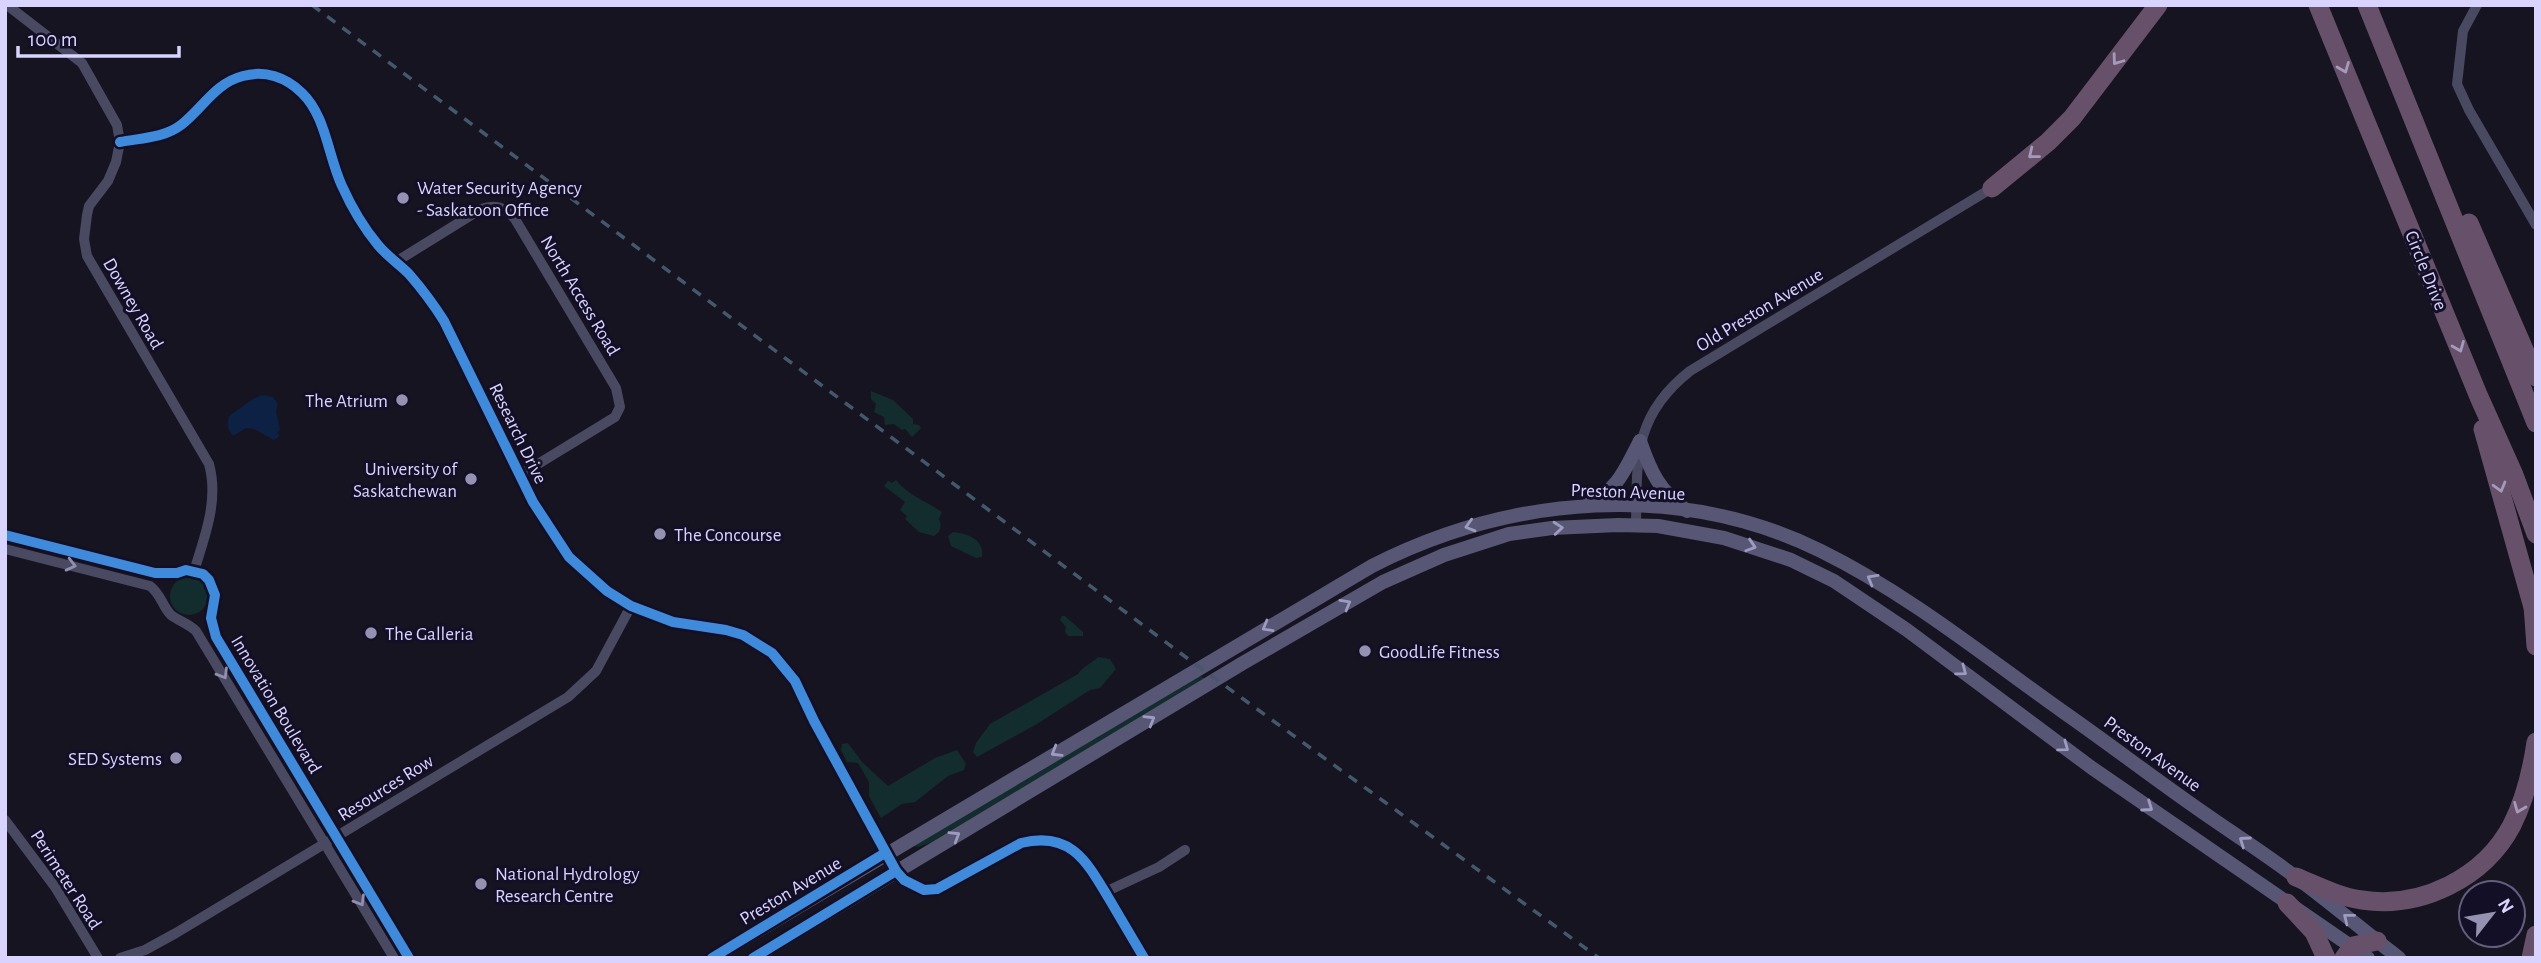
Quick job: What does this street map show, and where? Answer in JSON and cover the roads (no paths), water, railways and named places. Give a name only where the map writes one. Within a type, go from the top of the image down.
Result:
[{"type":"highway","points":[[1992,188],[2073,118],[2158,5]]},
{"type":"highway","name":"Circle Drive","points":[[2318,5],[2479,397],[2514,475],[2536,534]]},
{"type":"highway","points":[[2367,5],[2536,423]]},
{"type":"highway","points":[[2383,43],[2421,113],[2536,377]]},
{"type":"highway","points":[[2479,397],[2481,419],[2534,611],[2536,646]]},
{"type":"highway","points":[[2296,877],[2347,897],[2374,902],[2408,900],[2450,885],[2483,862],[2511,826],[2526,787],[2536,742]]},
{"type":"highway","points":[[2287,903],[2314,932],[2326,958]]},
{"type":"highway","points":[[2531,958],[2536,935]]},
{"type":"main road","points":[[1585,506],[1616,486],[1640,441]]},
{"type":"main road","points":[[1640,441],[1658,485],[1688,512]]},
{"type":"main road","name":"Preston Avenue","points":[[712,958],[1392,556],[1474,524],[1533,511],[1585,506],[1636,506],[1730,519],[1785,535],[1886,587],[2296,877],[2360,951]]},
{"type":"main road","name":"Preston Avenue","points":[[753,958],[1243,663],[1403,573],[1465,547],[1508,534],[1586,526],[1685,530],[1739,542],[1791,560],[1834,581],[1907,630],[2092,768],[2287,903],[2360,951],[2399,958]]},
{"type":"street","points":[[7,5],[82,63],[113,116],[120,142]]},
{"type":"street","points":[[2477,5],[2463,31],[2457,84],[2469,110],[2536,225]]},
{"type":"street","name":"Research Drive","points":[[120,142],[154,137],[174,129],[215,91],[234,79],[254,74],[276,76],[296,87],[310,102],[349,201],[369,234],[419,286],[444,321],[537,510],[569,557],[607,591],[631,606],[673,622],[743,635],[772,653],[795,681],[814,722],[896,871]]},
{"type":"street","name":"Downey Road","points":[[120,142],[111,173],[89,206],[84,239],[87,256],[95,273],[209,464],[213,484],[212,504],[194,571]]},
{"type":"street","name":"Old Preston Avenue","points":[[1636,526],[1640,441],[1647,421],[1661,399],[1690,371],[1992,188]]},
{"type":"street","name":"North Access Road","points":[[394,262],[481,209],[494,206],[505,209],[515,219],[616,388],[621,404],[615,417],[520,475]]},
{"type":"street","points":[[5,535],[155,573],[194,571]]},
{"type":"street","name":"Innovation Boulevard","points":[[5,549],[142,583],[158,592],[168,611],[191,626],[201,637],[393,957],[407,954],[216,637],[211,625],[215,595],[213,587],[203,574],[194,571]]},
{"type":"street","points":[[164,603],[165,586],[177,573]]},
{"type":"street","name":"Resources Row","points":[[120,958],[151,947],[575,692],[596,671],[631,606]]},
{"type":"street","points":[[182,621],[198,620],[211,610]]},
{"type":"street","name":"Perimeter Road","points":[[5,820],[33,854],[98,958]]},
{"type":"street","points":[[896,871],[904,880],[924,890],[937,889],[1012,847],[1028,841],[1045,840],[1060,844],[1077,853],[1089,865],[1144,958]]},
{"type":"street","points":[[1105,892],[1159,867],[1185,850]]},
{"type":"water","points":[[262,395],[273,397],[278,404],[276,411],[280,430],[277,432],[280,436],[274,440],[254,429],[246,428],[233,436],[228,426],[230,415]]},
{"type":"railway","points":[[312,5],[1191,661],[1599,958]]},
{"type":"place","name":"Water Security Agency - Saskatoon Office","points":[[403,198]]},
{"type":"place","name":"The Atrium","points":[[402,400]]},
{"type":"place","name":"University of Saskatchewan","points":[[471,479]]},
{"type":"place","name":"The Concourse","points":[[660,534]]},
{"type":"place","name":"The Galleria","points":[[371,633]]},
{"type":"place","name":"GoodLife Fitness","points":[[1365,651]]},
{"type":"place","name":"SED Systems","points":[[176,758]]},
{"type":"place","name":"National Hydrology Research Centre","points":[[481,884]]}]
